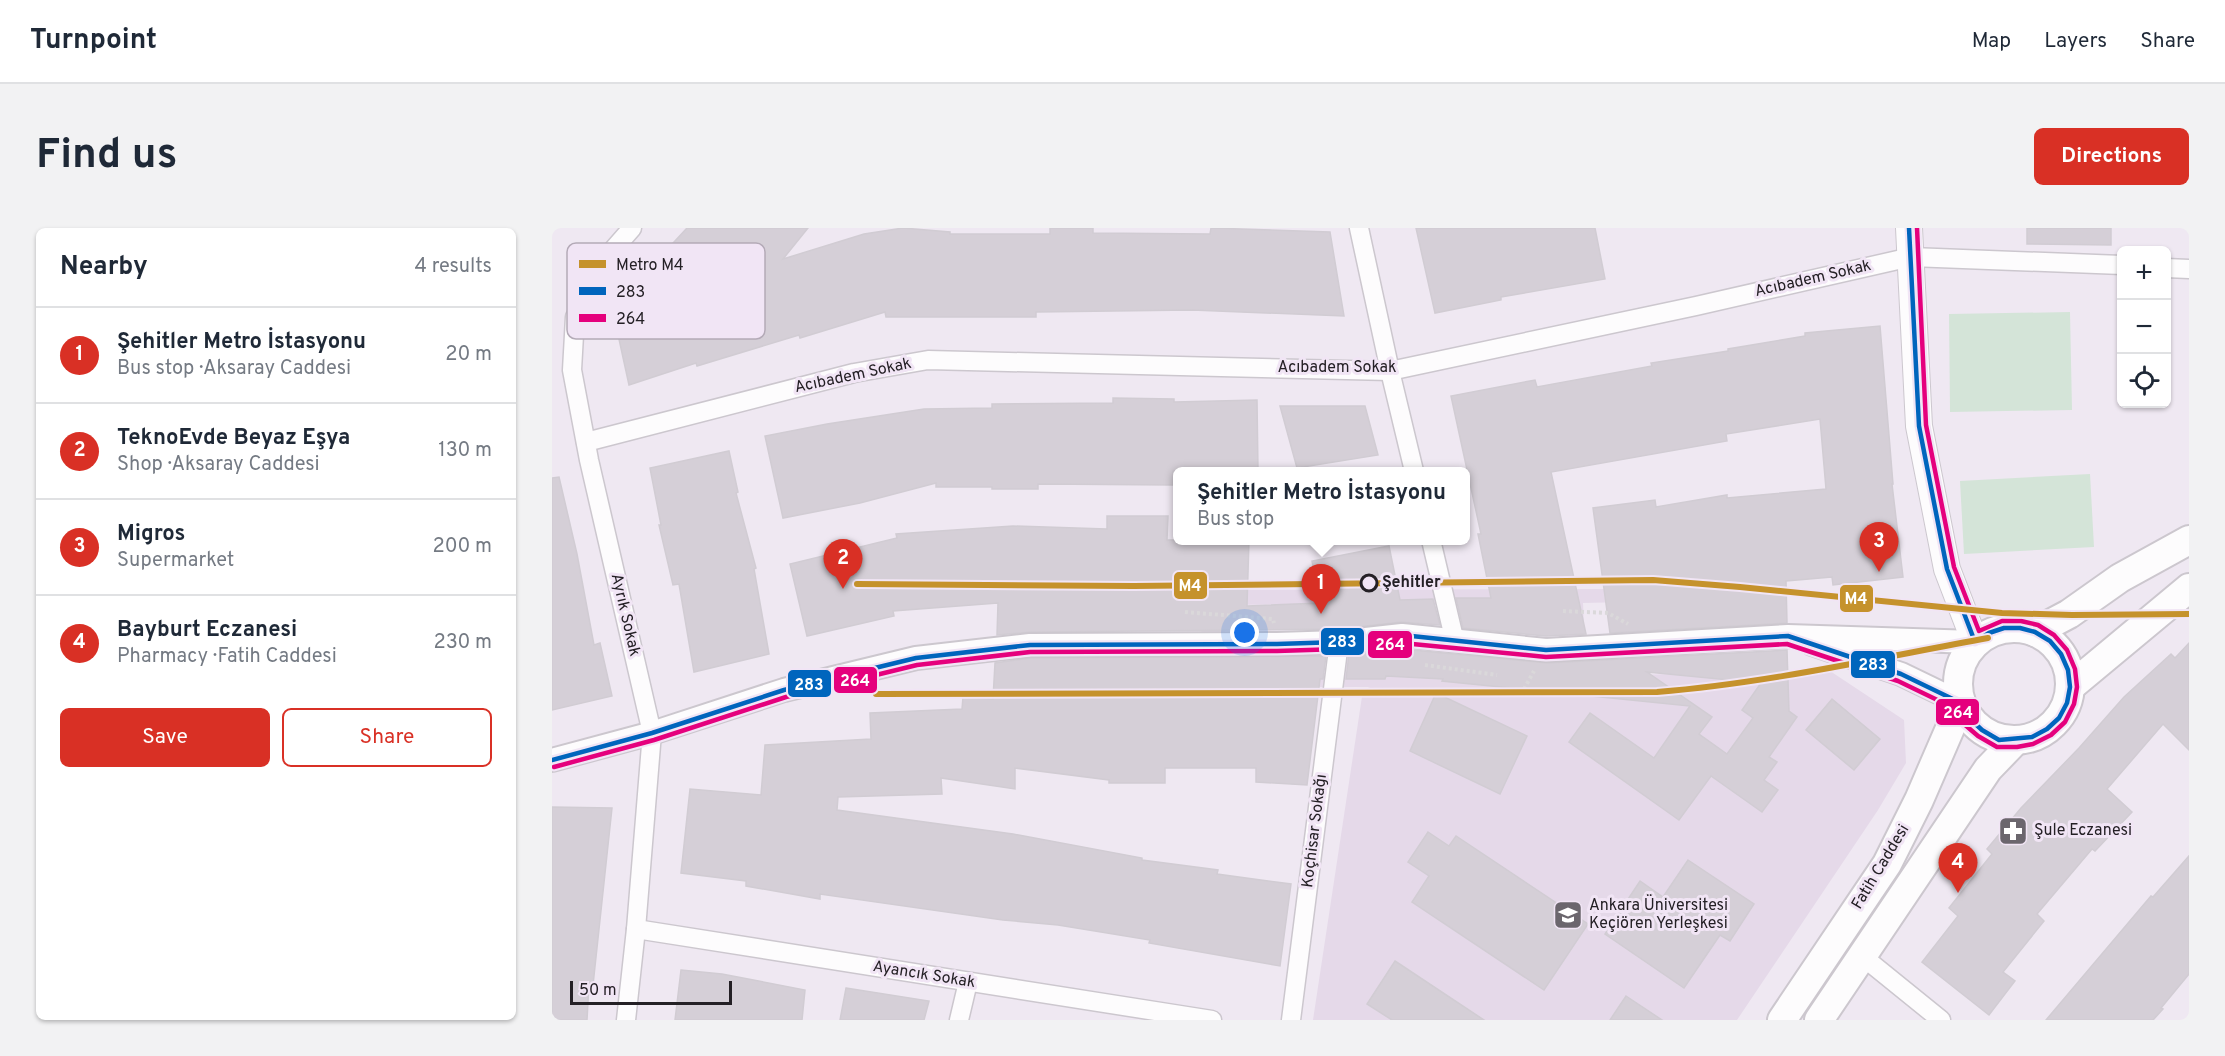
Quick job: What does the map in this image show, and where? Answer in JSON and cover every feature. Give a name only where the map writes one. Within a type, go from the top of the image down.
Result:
[{"type":"main road","points":[[1909,228],[1919,426],[1947,570],[1975,642]]},
{"type":"main road","points":[[2035,632],[2068,614],[2120,578],[2189,540]]},
{"type":"main road","points":[[2070,687],[2189,588]]},
{"type":"main road","points":[[2004,628],[2020,628],[2035,632],[2050,641],[2061,654],[2068,670],[2070,687],[2063,711],[2047,729],[2032,737],[2000,740],[1982,730],[1969,718],[1961,703],[1958,686],[1959,670],[1965,655],[1975,642],[1989,633],[2004,628]]},
{"type":"main road","name":"Fatih Caddesi","points":[[1782,1020],[1887,864],[1919,800],[1961,703]]},
{"type":"main road","name":"Fatih Caddesi","points":[[1819,1020],[1988,769],[2016,740]]},
{"type":"street","name":"Ayrık Sokak","points":[[619,243],[632,228]]},
{"type":"street","points":[[1359,228],[1413,467]]},
{"type":"street","name":"Acıbadem Sokak","points":[[586,442],[854,373],[928,360],[1390,371],[1696,306],[1911,257],[2117,265]]},
{"type":"street","points":[[2171,268],[2189,269]]},
{"type":"street","name":"Ayrık Sokak","points":[[574,339],[572,370],[586,442],[652,733],[626,1020]]},
{"type":"street","points":[[1432,545],[1455,642]]},
{"type":"street","points":[[552,760],[652,733],[784,690],[916,658],[1030,645],[1277,644],[1339,642],[1402,634],[1455,642],[1546,650],[1788,636],[1975,642]]},
{"type":"street","points":[[1788,636],[1901,674],[1961,703]]},
{"type":"street","name":"Koçhisar Sokağı","points":[[1291,1020],[1339,642]]},
{"type":"street","name":"Ayancık Sokak","points":[[636,929],[1212,1020]]},
{"type":"street","points":[[1862,956],[1941,1020]]},
{"type":"street","points":[[959,1020],[968,982]]},
{"type":"path","points":[[1563,611],[1608,613]]},
{"type":"path","points":[[1185,612],[1259,619]]},
{"type":"path","points":[[1425,665],[1497,675]]},
{"type":"path","points":[[1524,689],[1526,677]]},
{"type":"shaded area","name":"Ankara Üniversitesi Keçiören Yerleşkesi","points":[[1626,589],[1626,602],[1583,603],[1586,671],[1627,675],[1830,671],[1904,720],[1906,763],[1878,810],[1737,1020],[1313,1020],[1363,690],[1370,687],[1178,687],[1202,674],[1201,605],[1178,590]],"holes":[[[1559,603],[1559,672],[1489,673],[1488,604]],[[1329,604],[1330,673],[1227,674],[1246,659],[1241,636],[1225,638],[1225,605]],[[1353,604],[1463,605],[1463,621],[1446,624],[1465,645],[1464,673],[1353,673]]]},
{"type":"green space","points":[[2070,312],[2072,410],[1950,412],[1949,314]]},
{"type":"green space","points":[[2090,474],[2094,547],[1964,554],[1960,481]]},
{"type":"building","points":[[687,228],[808,228],[783,259],[864,234],[903,228],[950,232],[950,234],[1050,234],[1050,228],[1093,228],[1093,233],[1210,234],[1211,228],[1330,232],[1344,316],[1192,310],[1036,312],[1036,317],[886,317],[885,312],[697,366],[696,363],[629,385],[619,339],[765,339],[765,243],[673,243]]},
{"type":"building","points":[[1416,228],[1595,228],[1605,279],[1501,297],[1501,300],[1435,313]]},
{"type":"building","points":[[2027,228],[2111,228],[2111,245],[2027,244]]},
{"type":"building","points":[[1880,326],[1892,484],[1903,577],[1833,585],[1832,577],[1786,581],[1787,623],[1610,633],[1593,508],[1655,500],[1656,507],[1727,495],[1727,498],[1826,489],[1820,419],[1726,434],[1727,441],[1551,472],[1586,634],[1546,636],[1463,628],[1456,598],[1491,598],[1478,534],[1481,534],[1470,483],[1470,467],[1466,467],[1451,396],[1535,380],[1537,387],[1652,366],[1651,363],[1805,336],[1805,333]]},
{"type":"building","points":[[1113,398],[1174,399],[1174,402],[1257,400],[1258,467],[1173,467],[1173,485],[1038,484],[1038,489],[992,489],[992,487],[936,487],[936,483],[860,503],[783,518],[765,436],[924,409],[992,408],[992,404],[1113,403]]},
{"type":"building","points":[[1280,406],[1365,406],[1378,455],[1297,467]]},
{"type":"building","points":[[729,451],[738,492],[736,493],[756,568],[754,569],[769,654],[694,672],[679,584],[673,585],[659,525],[661,525],[650,468]]},
{"type":"building","points":[[559,477],[577,554],[594,645],[600,643],[612,696],[552,710],[552,478]]},
{"type":"building","points":[[1107,516],[1168,516],[1167,540],[1173,540],[1173,545],[1249,545],[1247,606],[1320,603],[1312,561],[1389,546],[1400,600],[1433,599],[1440,625],[1401,622],[1338,629],[1030,632],[997,635],[998,603],[893,611],[894,616],[807,636],[790,564],[897,538],[896,534],[1013,526],[1107,529]]},
{"type":"building","points":[[2189,643],[2189,750],[2163,724],[2107,789],[2132,812],[2095,851],[2092,849],[2037,914],[2044,921],[2003,972],[2015,981],[1989,1015],[1922,962],[1958,916],[1949,908],[1992,854],[1987,849],[2021,808],[2124,697],[2171,654],[2175,658]]},
{"type":"building","points":[[1402,649],[1547,663],[1787,650],[1789,711],[1797,717],[1769,757],[1777,762],[1764,780],[1778,790],[1762,812],[1711,776],[1679,820],[1569,742],[1590,713],[1654,758],[1690,706],[1442,681],[1443,679],[1386,676],[1385,679],[1346,679],[1349,654]],"holes":[[[1647,672],[1761,683],[1742,710],[1753,718],[1727,754],[1699,734],[1712,717]]]},
{"type":"building","points":[[1326,656],[1323,679],[1320,679],[1307,785],[1256,782],[1256,768],[1165,768],[1165,783],[1109,783],[1109,780],[1015,768],[1015,789],[941,778],[942,794],[838,797],[837,810],[1013,834],[1142,858],[1142,860],[1218,870],[1217,874],[1291,884],[1280,966],[1149,943],[1150,940],[1058,925],[1003,920],[820,894],[820,899],[746,886],[746,881],[681,873],[690,789],[761,795],[765,745],[871,739],[870,713],[962,709],[963,697],[993,699],[995,663],[1031,658]]},
{"type":"building","points":[[1436,693],[1527,736],[1500,794],[1410,751]]},
{"type":"building","points":[[1832,699],[1880,739],[1854,770],[1806,730]]},
{"type":"building","points":[[552,807],[612,808],[593,985],[589,984],[587,1020],[552,1020]]},
{"type":"building","points":[[1428,832],[1449,846],[1456,836],[1588,924],[1544,990],[1412,902],[1429,876],[1408,862]]},
{"type":"building","points":[[2189,856],[2189,974],[2161,1008],[2163,1009],[2153,1020],[2046,1020],[2151,896],[2153,897]]},
{"type":"building","points":[[1688,860],[1754,904],[1730,941],[1720,935],[1684,988],[1605,934],[1640,881],[1663,897]]},
{"type":"building","points":[[1395,961],[1484,1020],[1392,1020],[1367,1004]]},
{"type":"building","points":[[681,970],[722,974],[805,990],[802,1020],[675,1020]]},
{"type":"building","points":[[846,988],[929,1001],[924,1020],[840,1020]]},
{"type":"building","points":[[1626,996],[1662,1020],[1610,1020]]},
{"type":"metro line","name":"M4","points":[[857,584],[1134,586],[1653,580],[2002,613],[2189,614]]},
{"type":"metro line","name":"M4","points":[[876,694],[1657,692],[1740,683],[1988,638]]},
{"type":"transit line","name":"283","points":[[552,760],[652,733],[784,690],[916,658],[1030,645],[1277,644],[1339,642],[1402,635],[1546,650],[1788,636],[1901,674],[1961,703],[1969,718],[1982,730],[1999,740],[2032,737],[2047,729],[2059,718],[2067,703],[2070,687],[2068,670],[2061,654],[2050,641],[2035,632],[2020,628],[2004,628],[1989,633],[1975,642],[1947,569],[1919,426],[1909,228]]},
{"type":"transit line","name":"264","points":[[554,767],[654,740],[786,697],[917,665],[1030,652],[1277,651],[1340,649],[1402,643],[1546,657],[1787,644],[1898,681],[1956,709],[1964,724],[1978,736],[1997,747],[2033,744],[2051,735],[2065,722],[2074,704],[2077,687],[2075,669],[2067,650],[2054,635],[2038,625],[2021,621],[2002,621],[1979,631],[1954,567],[1926,425],[1917,228]]},
{"type":"place","name":"Migros","points":[[1879,572]]},
{"type":"place","name":"Şehitler","points":[[1369,583]]},
{"type":"place","name":"TeknoEvde Beyaz Eşya","points":[[843,589]]},
{"type":"place","name":"Şehitler Metro İstasyonu","points":[[1321,614]]},
{"type":"place","name":"Şule Eczanesi","points":[[2013,831]]},
{"type":"place","name":"Bayburt Eczanesi","points":[[1958,893]]},
{"type":"place","name":"Ankara Üniversitesi Keçiören Yerleşkesi","points":[[1568,915]]}]
